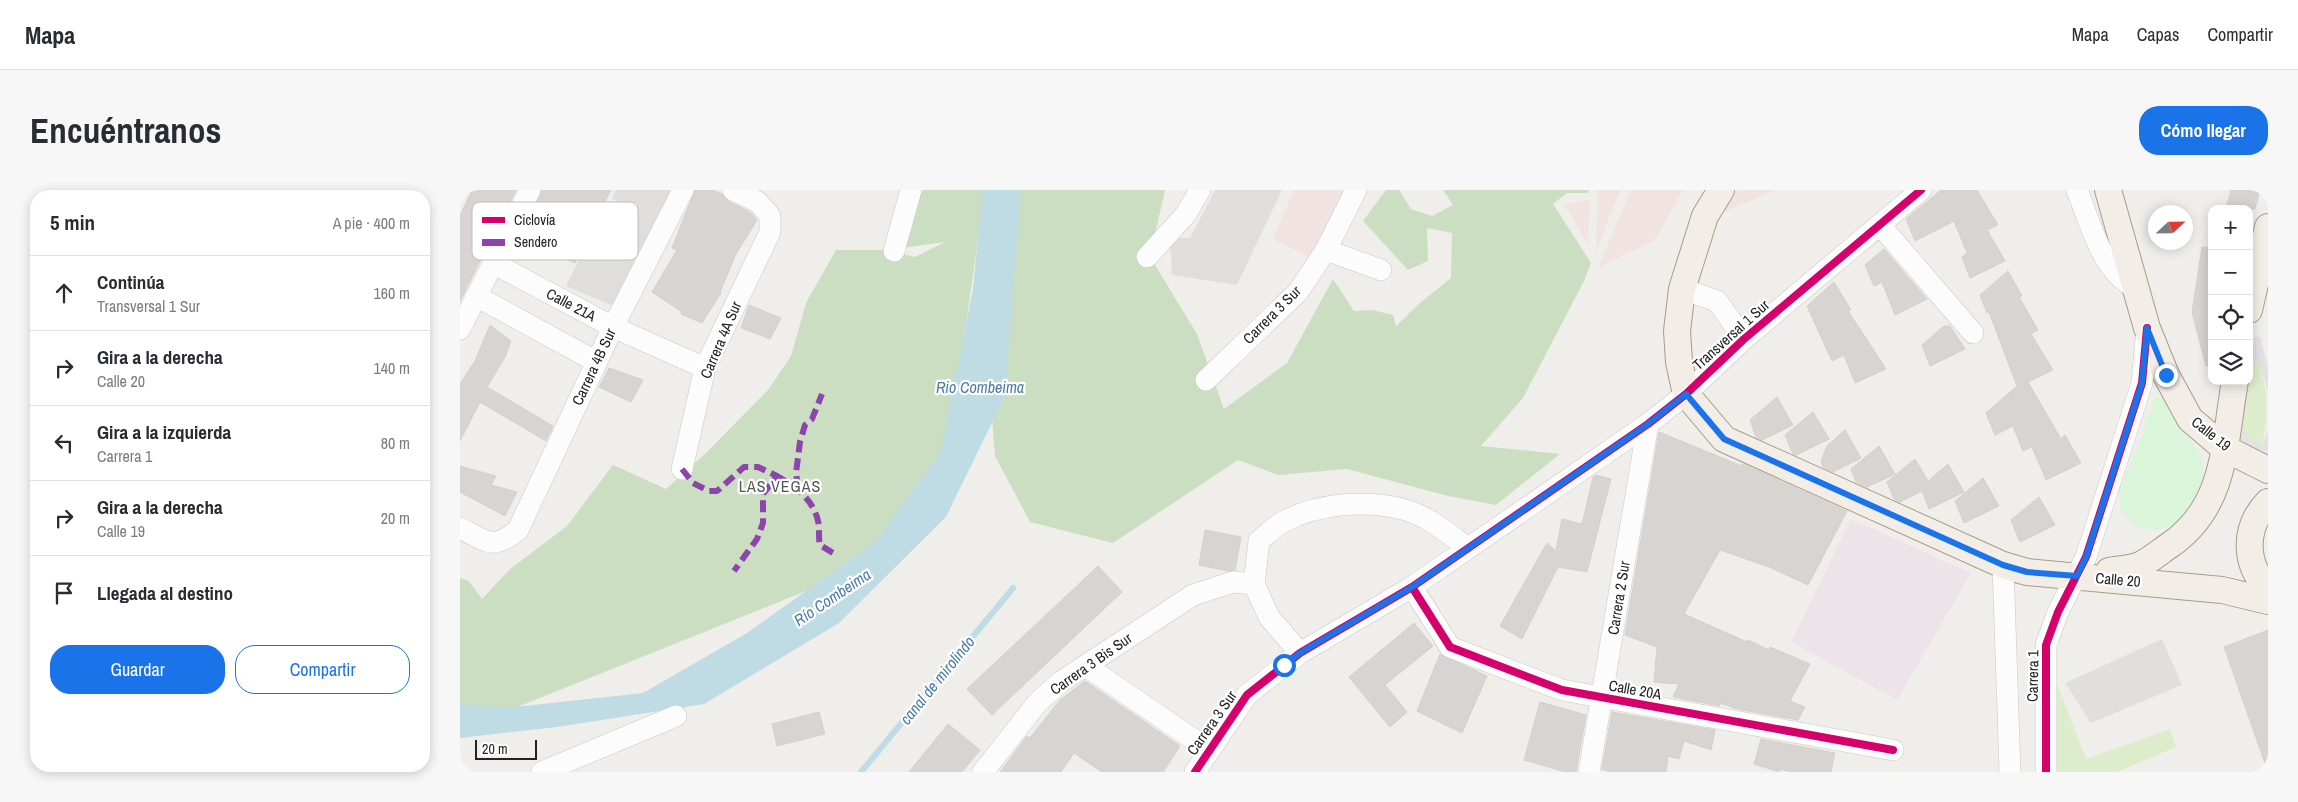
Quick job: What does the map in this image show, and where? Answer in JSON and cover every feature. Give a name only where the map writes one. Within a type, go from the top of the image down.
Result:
[{"type":"main road","points":[[1686,394],[1679,362],[1677,331],[1682,289],[1705,216],[1721,190]]},
{"type":"main road","name":"Calle 19","points":[[2108,190],[2147,328],[2166,375],[2190,419],[2224,448],[2268,470]]},
{"type":"main road","points":[[2252,295],[2268,227]]},
{"type":"main road","points":[[2077,576],[2141,565],[2187,534],[2201,516],[2213,495],[2221,472],[2234,385]]},
{"type":"main road","name":"Calle 20","points":[[1686,394],[1724,439],[2003,565],[2027,572],[2222,590],[2268,601]]},
{"type":"main road","points":[[2268,502],[2255,520],[2249,539],[2250,559],[2258,578],[2268,589]]},
{"type":"street","points":[[524,202],[530,190]]},
{"type":"street","name":"Carrera 4B Sur","points":[[460,528],[489,543],[504,541],[518,530],[613,327],[683,190]]},
{"type":"street","name":"Carrera 4A Sur","points":[[682,469],[705,368],[770,232],[770,216],[758,202],[733,190]]},
{"type":"street","points":[[894,251],[911,190]]},
{"type":"street","points":[[1147,257],[1186,214],[1200,190]]},
{"type":"street","name":"Carrera 3 Sur","points":[[1206,380],[1298,292],[1326,250],[1356,190]]},
{"type":"street","name":"Transversal 1 Sur","points":[[1300,653],[1412,587],[1648,424],[1686,394],[1744,339],[1921,190]]},
{"type":"street","points":[[2077,190],[2108,263],[2123,282],[2136,288]]},
{"type":"street","points":[[1880,225],[1973,333]]},
{"type":"street","points":[[1326,250],[1381,270]]},
{"type":"street","points":[[460,329],[495,260]]},
{"type":"street","name":"Calle 21A","points":[[493,263],[613,327],[705,368]]},
{"type":"street","points":[[1682,289],[1717,301],[1744,339]]},
{"type":"street","points":[[476,296],[597,362]]},
{"type":"street","name":"Carrera 1","points":[[2046,772],[2046,645],[2058,612],[2086,557],[2142,383],[2147,328]]},
{"type":"street","name":"Carrera 2 Sur","points":[[1589,772],[1648,424]]},
{"type":"street","points":[[1300,653],[1269,617],[1254,584],[1259,541],[1282,522],[1314,510],[1364,504],[1407,510],[1438,525],[1468,548]]},
{"type":"street","name":"Carrera 1","points":[[2003,565],[2010,772]]},
{"type":"street","name":"Carrera 3 Bis Sur","points":[[983,772],[1038,702],[1062,681],[1193,595],[1233,582],[1254,584]]},
{"type":"street","name":"Calle 20A","points":[[1412,587],[1450,647],[1562,690],[1893,750]]},
{"type":"street","name":"Carrera 3 Sur","points":[[1195,772],[1247,696],[1300,653]]},
{"type":"street","points":[[1086,666],[1209,750]]},
{"type":"street","points":[[542,772],[676,716]]},
{"type":"shaded area","points":[[616,190],[674,190],[638,258],[638,202],[619,202],[612,198]]},
{"type":"shaded area","points":[[1215,190],[1282,190],[1237,285],[1172,275],[1170,238],[1190,238]]},
{"type":"shaded area","points":[[1294,190],[1346,190],[1314,260],[1273,239]]},
{"type":"shaded area","points":[[1598,190],[1620,190],[1596,252]]},
{"type":"shaded area","points":[[1631,190],[1683,190],[1655,240],[1598,268]]},
{"type":"shaded area","points":[[1738,190],[1775,190],[1722,213]]},
{"type":"shaded area","points":[[1590,200],[1588,245],[1564,204]]},
{"type":"shaded area","points":[[579,260],[637,260],[613,306],[566,286]]},
{"type":"shaded area","points":[[2255,337],[2260,337],[2268,367],[2268,391],[2259,362],[2254,361],[2253,367]]},
{"type":"shaded area","points":[[2245,385],[2250,385],[2243,427],[2245,435],[2262,447],[2268,431],[2268,452],[2241,443],[2237,439]]},
{"type":"shaded area","points":[[1851,519],[1971,573],[1897,700],[1791,642]]},
{"type":"shaded area","points":[[2162,639],[2182,685],[2091,723],[2065,683]]},
{"type":"green space","points":[[923,190],[1165,190],[1150,257],[1197,334],[1224,409],[1287,363],[1333,279],[1354,311],[1372,310],[1393,315],[1396,326],[1420,303],[1451,278],[1452,233],[1427,228],[1428,261],[1408,270],[1363,221],[1386,190],[1399,190],[1411,209],[1432,216],[1453,205],[1443,190],[1589,190],[1588,193],[1567,193],[1553,204],[1591,263],[1583,283],[1523,398],[1481,446],[1560,454],[1496,505],[1448,496],[1347,469],[1278,475],[1238,460],[1113,543],[1030,522],[995,456],[978,241],[966,324],[940,464],[866,567],[460,730],[460,578],[469,581],[482,599],[509,570],[567,526],[613,465],[666,489],[706,453],[768,390],[791,356],[806,303],[836,250],[885,250]],"holes":[[[945,242],[915,257],[887,250]]]},
{"type":"green space","points":[[2254,361],[2259,361],[2264,383],[2266,415],[2262,447],[2245,435],[2243,427],[2250,385],[2253,385]]},
{"type":"green space","points":[[2155,397],[2162,398],[2202,458],[2203,477],[2196,504],[2176,524],[2158,530],[2141,528],[2131,522],[2121,510],[2118,490],[2137,449]]},
{"type":"green space","points":[[2049,662],[2086,759],[2170,729],[2176,747],[2116,772],[2048,772]]},
{"type":"water","name":"Rio Combeima","points":[[983,190],[1021,190],[1005,396],[946,517],[839,623],[704,704],[557,727],[460,738],[460,704],[505,708],[643,693],[747,633],[875,542],[940,453],[973,289]]},
{"type":"building","points":[[472,190],[516,190],[510,202],[472,202],[472,249],[470,252],[472,253],[472,260],[480,260],[460,301],[460,216]]},
{"type":"building","points":[[542,190],[611,190],[605,202],[536,202]]},
{"type":"building","points":[[695,190],[713,190],[722,194],[728,201],[750,212],[757,220],[736,254],[721,293],[702,323],[681,314],[682,312],[652,292],[677,250],[672,248]]},
{"type":"building","points":[[1941,190],[1977,190],[1998,225],[1987,230],[2005,261],[1970,278],[1962,257],[1967,253],[1954,221],[1915,241],[1906,219]]},
{"type":"building","points":[[2231,190],[2260,190],[2255,209],[2253,209],[2253,205],[2227,205]]},
{"type":"building","points":[[2202,247],[2208,248],[2208,366],[2206,366],[2192,312]]},
{"type":"building","points":[[1884,249],[1927,299],[1895,315],[1882,282],[1874,286],[1865,265]]},
{"type":"building","points":[[2008,271],[2022,296],[2019,297],[2038,330],[2031,334],[2053,370],[2028,382],[2061,439],[2065,435],[2081,463],[2046,480],[2032,447],[2023,451],[2013,426],[1995,435],[1986,413],[2017,386],[1989,312],[1987,313],[1980,295]]},
{"type":"building","points":[[1834,282],[1851,310],[1848,311],[1886,369],[1855,383],[1844,355],[1832,361],[1807,306]]},
{"type":"building","points":[[749,305],[781,318],[770,339],[741,328]]},
{"type":"building","points":[[490,325],[511,341],[505,357],[487,387],[553,426],[546,441],[480,402],[460,441],[460,384],[475,361]]},
{"type":"building","points":[[1944,326],[1950,326],[1965,349],[1930,366],[1922,345]]},
{"type":"building","points":[[609,368],[643,380],[631,402],[599,387]]},
{"type":"building","points":[[1777,397],[1793,425],[1762,440],[1756,437],[1750,420]]},
{"type":"building","points":[[1813,412],[1829,439],[1796,455],[1793,454],[1785,435]]},
{"type":"building","points":[[1845,430],[1861,458],[1833,472],[1823,467],[1821,461],[1827,446]]},
{"type":"building","points":[[1659,432],[1742,466],[1743,464],[1847,511],[1808,585],[1769,567],[1720,550],[1684,614],[1747,642],[1748,640],[1769,650],[1770,647],[1810,664],[1790,701],[1805,707],[1798,720],[1737,709],[1720,703],[1720,706],[1673,697],[1679,684],[1654,682],[1657,647],[1625,635]]},
{"type":"building","points":[[1879,446],[1895,474],[1867,487],[1856,482],[1851,469]]},
{"type":"building","points":[[1915,459],[1928,481],[1948,464],[1964,492],[1929,509],[1922,491],[1900,502],[1894,499],[1887,482]]},
{"type":"building","points":[[460,466],[496,476],[491,485],[517,492],[505,516],[460,492]]},
{"type":"building","points":[[1596,475],[1611,479],[1587,572],[1558,567],[1522,639],[1500,626],[1547,543],[1556,551],[1562,519],[1582,524],[1593,477]]},
{"type":"building","points":[[1983,478],[1999,506],[1964,523],[1955,501]]},
{"type":"building","points":[[2039,497],[2055,525],[2020,542],[2011,520]]},
{"type":"building","points":[[1205,530],[1241,537],[1235,570],[1228,571],[1199,565]]},
{"type":"building","points":[[1098,566],[1122,592],[992,715],[967,689]]},
{"type":"building","points":[[1414,623],[1433,646],[1385,685],[1407,712],[1390,727],[1349,677]]},
{"type":"building","points":[[2268,630],[2268,766],[2266,766],[2224,647]]},
{"type":"building","points":[[1440,654],[1487,676],[1462,733],[1417,711]]},
{"type":"building","points":[[1085,681],[1180,746],[1163,772],[1102,772],[1074,753],[1061,772],[1000,772],[1027,736],[1030,738],[1060,700]]},
{"type":"building","points":[[1540,702],[1586,715],[1576,772],[1566,772],[1524,760]]},
{"type":"building","points":[[819,712],[825,734],[777,746],[772,724]]},
{"type":"building","points":[[1612,712],[1715,730],[1711,750],[1684,741],[1679,759],[1668,756],[1666,772],[1610,772],[1602,769]]},
{"type":"building","points":[[948,724],[980,750],[962,772],[909,772]]},
{"type":"building","points":[[1761,739],[1835,753],[1831,772],[1791,772],[1780,769],[1780,772],[1754,764]]},
{"type":"waterway","name":"canal de mirolindo","points":[[861,772],[1013,588]]},
{"type":"marked path","points":[[798,488],[796,473],[800,442],[805,425],[812,419],[822,394]]},
{"type":"marked path","points":[[682,469],[693,483],[709,491],[717,491],[744,467],[758,467],[777,476],[763,494],[763,523],[757,539],[734,571]]},
{"type":"marked path","points":[[777,476],[797,489],[808,500],[816,513],[820,545],[833,553]]},
{"type":"cycle path","points":[[1195,772],[1247,695],[1300,653],[1412,587],[1648,424],[1686,394],[1744,339],[1921,190]]},
{"type":"cycle path","points":[[2046,772],[2046,645],[2058,612],[2086,557],[2142,383],[2147,328]]},
{"type":"cycle path","points":[[1412,587],[1450,647],[1562,690],[1893,750]]},
{"type":"district","name":"LAS VEGAS","points":[[780,486]]},
{"type":"route","points":[[1284,665],[1300,653],[1412,587],[1648,424],[1686,394],[1724,439],[2003,565],[2027,572],[2077,576],[2086,557],[2142,383],[2147,328],[2166,375]]},
{"type":"water label","name":"Río Combeima","points":[[832,597]]}]
